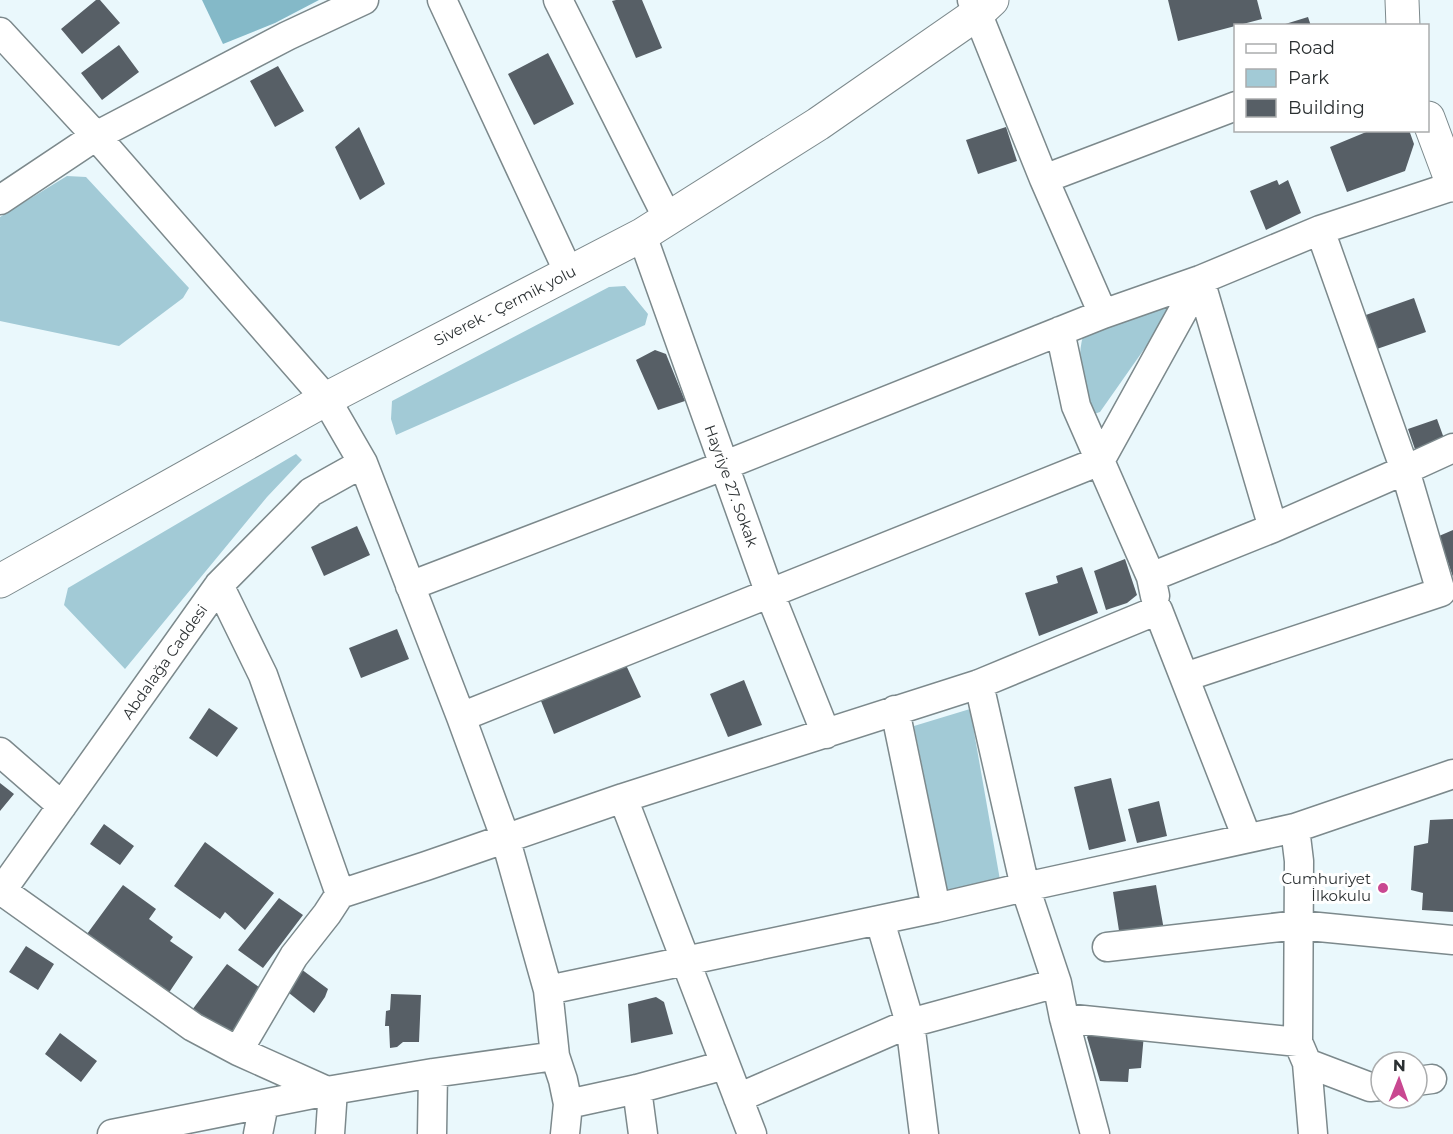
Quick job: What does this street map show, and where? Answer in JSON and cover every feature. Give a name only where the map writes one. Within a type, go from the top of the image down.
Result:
[{"type":"main road","points":[[1402,0],[1403,24]]},
{"type":"main road","name":"Siverek - Çermik yolu","points":[[0,581],[326,399],[655,227],[818,124],[981,4]]},
{"type":"main road","points":[[1429,121],[1453,186]]},
{"type":"street","points":[[0,200],[96,136],[287,36],[364,0]]},
{"type":"street","points":[[442,0],[569,273]]},
{"type":"street","name":"Hayriye 27. Sokak","points":[[558,0],[655,227],[723,466],[770,594],[826,734]]},
{"type":"street","points":[[981,4],[1044,179],[1103,314]]},
{"type":"street","points":[[0,32],[96,136],[326,399],[363,463],[505,837],[548,990],[555,1056],[568,1104],[565,1134]]},
{"type":"street","points":[[1044,179],[1234,107]]},
{"type":"street","points":[[410,586],[723,466],[1103,314],[1200,280],[1320,230],[1453,186]]},
{"type":"street","points":[[1185,677],[1447,598],[1405,470],[1320,230]]},
{"type":"street","points":[[461,717],[1100,461],[1200,280]]},
{"type":"street","points":[[1200,280],[1273,528]]},
{"type":"street","points":[[1060,331],[1076,406],[1151,577],[1158,610],[1247,838]]},
{"type":"street","points":[[1151,577],[1273,528],[1453,448]]},
{"type":"street","name":"Abdalağa Caddesi","points":[[1,892],[219,585],[311,492],[363,463]]},
{"type":"street","points":[[219,585],[262,675],[340,894]]},
{"type":"street","points":[[238,1051],[294,956],[340,894],[623,798],[979,684],[1158,610]]},
{"type":"street","points":[[979,684],[1025,887],[1057,983],[1095,1134]]},
{"type":"street","points":[[895,710],[936,908]]},
{"type":"street","points":[[0,752],[62,806]]},
{"type":"street","points":[[548,990],[880,921],[1295,828],[1453,774]]},
{"type":"street","points":[[623,798],[752,1134]]},
{"type":"street","points":[[1295,828],[1299,861],[1298,925],[1303,1053],[1313,1134]]},
{"type":"street","points":[[1,892],[193,1027],[238,1051],[330,1091]]},
{"type":"street","points":[[880,921],[910,1023],[924,1134]]},
{"type":"street","points":[[1107,947],[1298,925],[1453,940]]},
{"type":"street","points":[[738,1098],[910,1023],[1057,983]]},
{"type":"street","points":[[1064,1018],[1303,1053],[1369,1086]]},
{"type":"street","points":[[112,1134],[182,1127],[264,1104],[330,1091],[433,1073],[555,1056]]},
{"type":"street","points":[[568,1104],[637,1089],[725,1065]]},
{"type":"street","points":[[432,1134],[433,1073]]},
{"type":"street","points":[[637,1089],[643,1134]]},
{"type":"street","points":[[330,1091],[330,1134]]},
{"type":"street","points":[[258,1134],[264,1104]]},
{"type":"green space","points":[[67,176],[86,177],[189,288],[183,298],[119,346],[0,321],[0,217]]},
{"type":"green space","points":[[625,286],[648,314],[645,325],[396,435],[391,419],[392,401],[609,287]]},
{"type":"green space","points":[[1180,298],[1100,412],[1091,415],[1081,376],[1080,356],[1083,336]]},
{"type":"green space","points":[[296,454],[302,460],[267,497],[125,669],[64,605],[68,588]]},
{"type":"green space","points":[[970,709],[1000,880],[947,891],[914,726]]},
{"type":"shaded area","points":[[202,0],[319,0],[275,23],[223,44]]},
{"type":"building","points":[[96,0],[100,0],[120,23],[82,54],[61,29]]},
{"type":"building","points":[[642,0],[662,48],[636,58],[612,1]]},
{"type":"building","points":[[1168,0],[1257,0],[1262,19],[1234,24],[1234,26],[1178,41]]},
{"type":"building","points":[[1308,17],[1310,24],[1285,24]]},
{"type":"building","points":[[119,45],[139,72],[102,100],[81,73]]},
{"type":"building","points":[[548,53],[574,104],[534,125],[508,74]]},
{"type":"building","points":[[278,66],[304,111],[275,127],[250,81]]},
{"type":"building","points":[[359,127],[385,184],[360,200],[335,147]]},
{"type":"building","points":[[1006,127],[1017,161],[978,174],[966,140]]},
{"type":"building","points":[[1366,132],[1410,132],[1414,144],[1405,171],[1347,192],[1330,147]]},
{"type":"building","points":[[1277,180],[1279,185],[1288,180],[1301,213],[1266,230],[1250,191]]},
{"type":"building","points":[[1414,298],[1426,332],[1374,350],[1363,316]]},
{"type":"building","points":[[655,350],[666,354],[685,401],[658,410],[636,360]]},
{"type":"building","points":[[1437,419],[1446,444],[1417,455],[1408,429]]},
{"type":"building","points":[[357,526],[370,555],[324,576],[311,547]]},
{"type":"building","points":[[1453,530],[1453,577],[1439,536]]},
{"type":"building","points":[[1125,559],[1137,595],[1127,603],[1106,610],[1094,571]]},
{"type":"building","points":[[1082,567],[1098,613],[1039,636],[1025,593],[1058,583],[1056,576]]},
{"type":"building","points":[[397,629],[409,659],[361,678],[349,648]]},
{"type":"building","points":[[626,665],[641,697],[554,734],[541,701]]},
{"type":"building","points":[[744,680],[762,725],[728,737],[710,694]]},
{"type":"building","points":[[209,708],[238,728],[217,757],[189,738]]},
{"type":"building","points":[[1111,778],[1126,841],[1089,850],[1074,787]]},
{"type":"building","points":[[0,783],[14,794],[0,811]]},
{"type":"building","points":[[1159,801],[1167,836],[1137,843],[1128,809]]},
{"type":"building","points":[[1453,819],[1453,912],[1422,910],[1423,893],[1411,890],[1414,846],[1428,843],[1430,820]]},
{"type":"building","points":[[104,824],[134,846],[120,865],[90,844]]},
{"type":"building","points":[[205,842],[274,893],[245,930],[225,912],[220,919],[174,886]]},
{"type":"building","points":[[123,885],[156,909],[149,919],[173,937],[170,941],[193,957],[168,994],[87,934]]},
{"type":"building","points":[[1156,885],[1164,930],[1120,937],[1113,892]]},
{"type":"building","points":[[279,898],[303,915],[263,968],[238,950]]},
{"type":"building","points":[[26,946],[54,964],[38,990],[9,972]]},
{"type":"building","points":[[227,964],[263,990],[233,1030],[220,1030],[192,1010]]},
{"type":"building","points":[[301,969],[328,989],[314,1013],[284,989]]},
{"type":"building","points":[[391,994],[421,995],[419,1042],[403,1042],[397,1047],[390,1048],[389,1026],[385,1026],[386,1011],[390,1010]]},
{"type":"building","points":[[656,997],[664,1002],[673,1034],[631,1043],[628,1004]]},
{"type":"building","points":[[1094,1028],[1144,1034],[1141,1068],[1129,1069],[1128,1082],[1100,1081],[1087,1037]]},
{"type":"building","points":[[60,1033],[97,1061],[81,1082],[45,1054]]},
{"type":"place","name":"Cumhuriyet İlkokulu","points":[[1383,888]]}]
